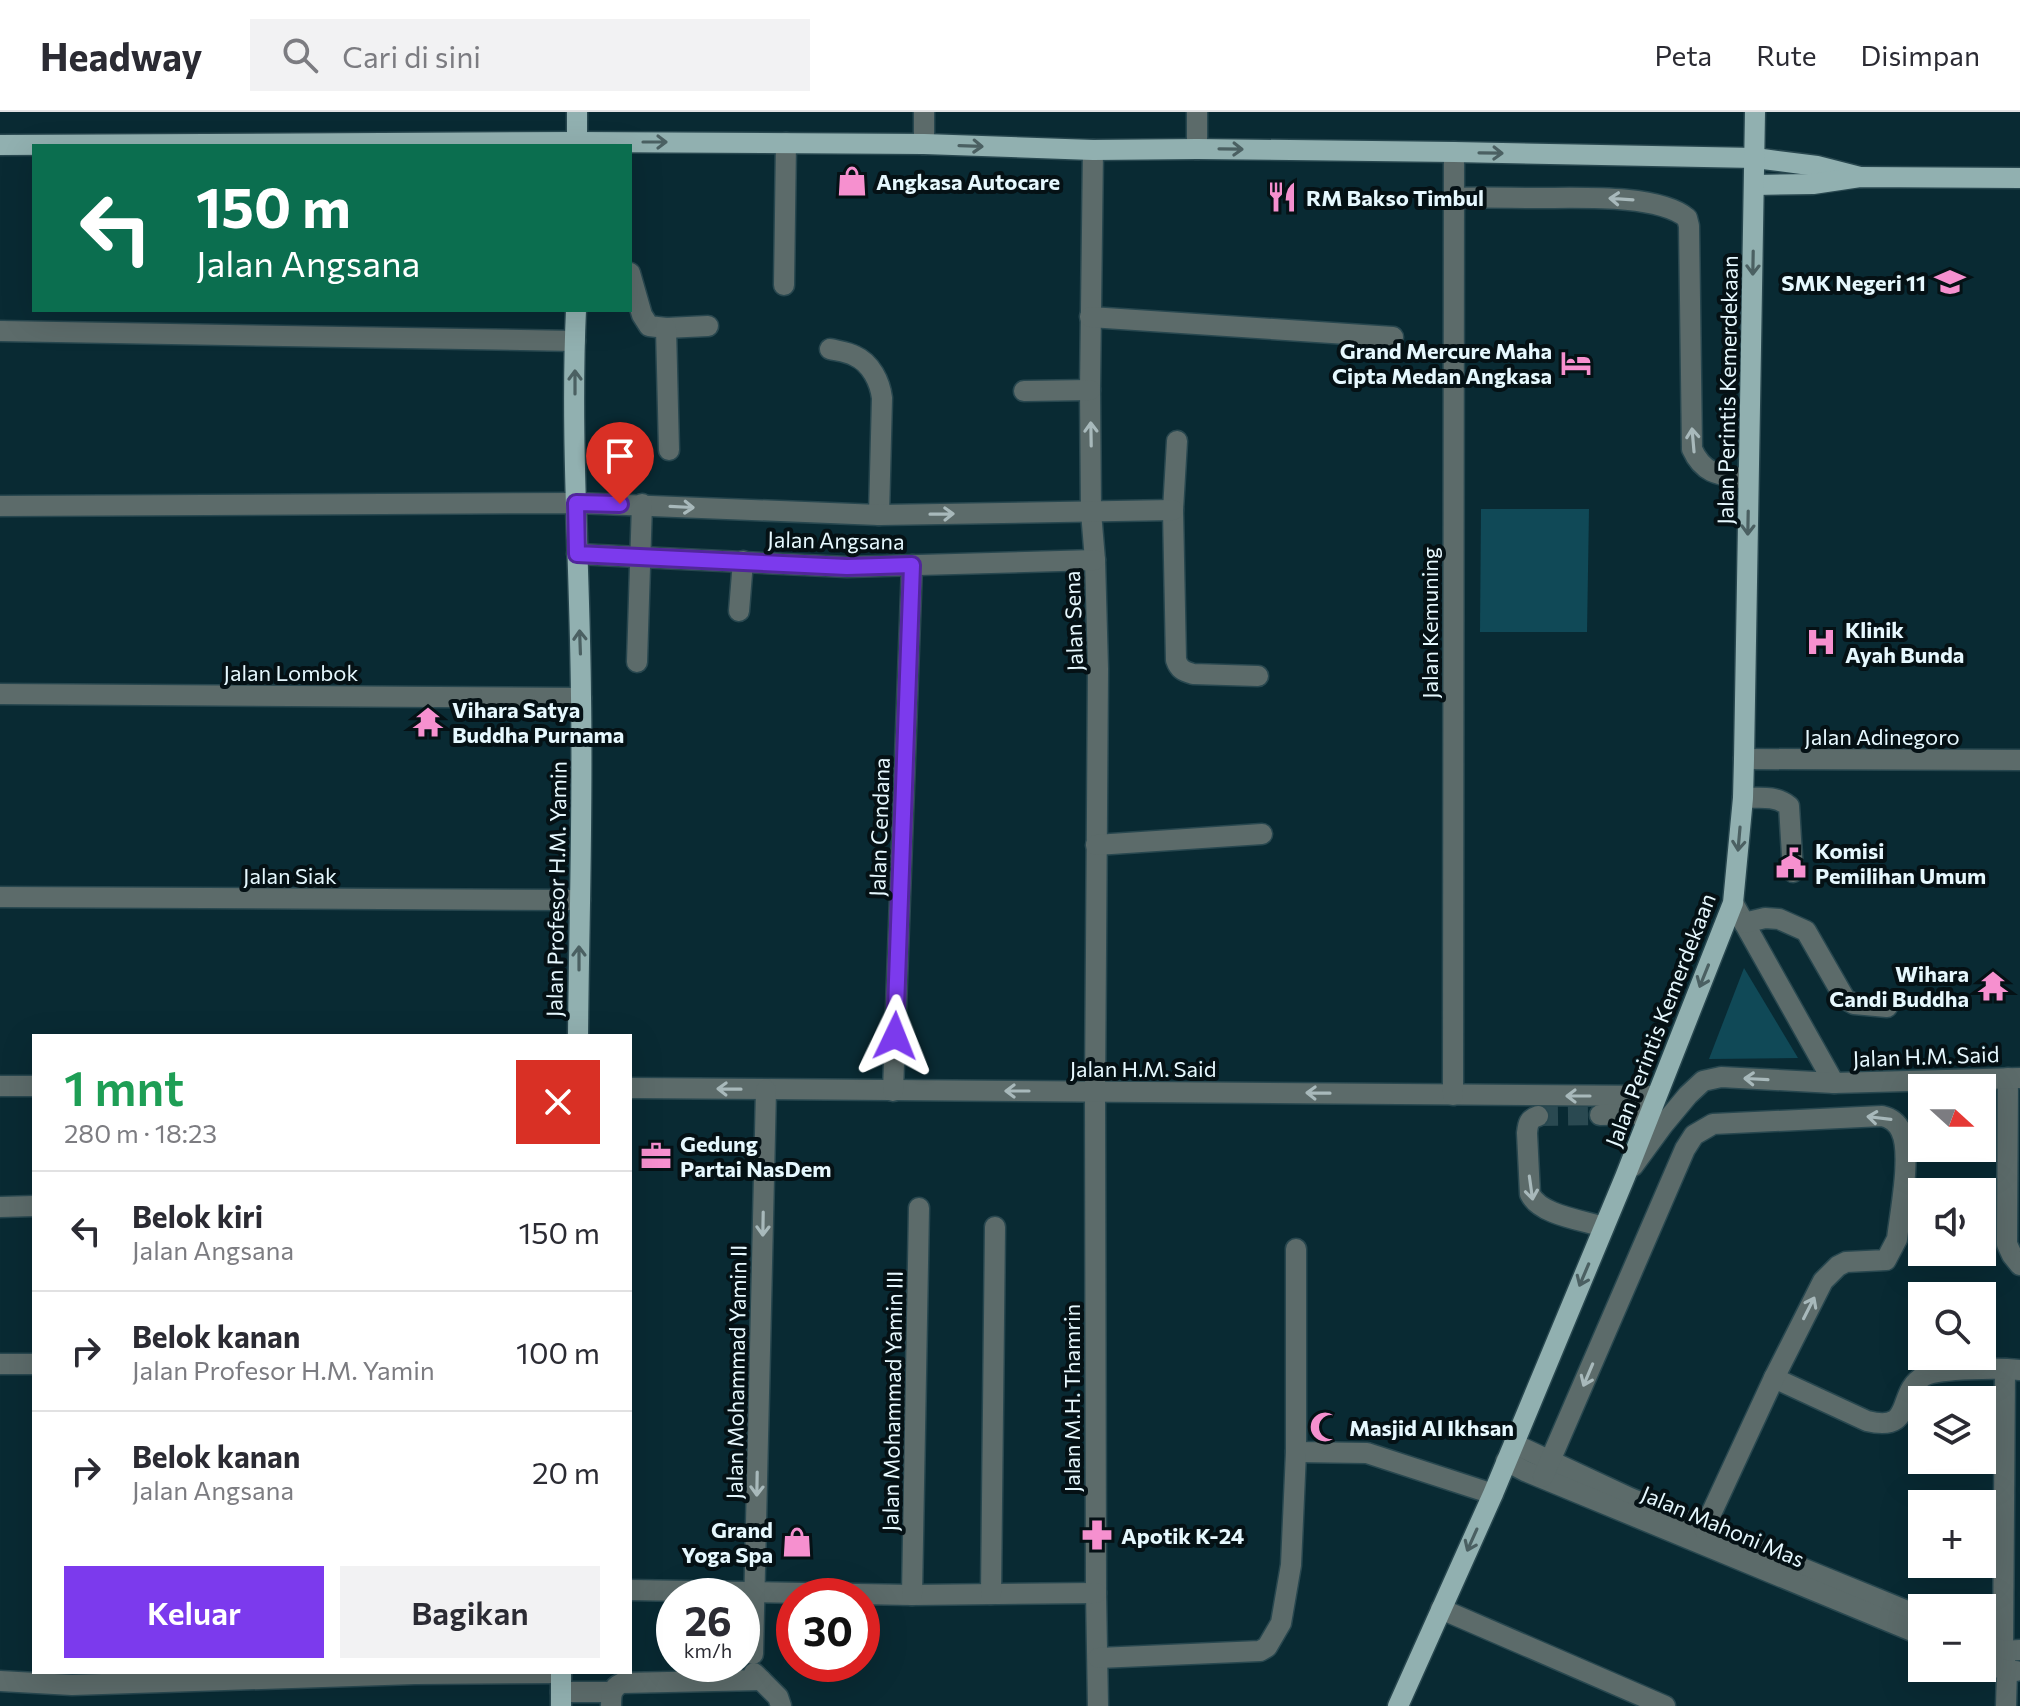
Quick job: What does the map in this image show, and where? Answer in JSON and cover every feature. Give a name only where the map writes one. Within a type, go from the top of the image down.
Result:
[{"type":"main road","points":[[577,112],[577,144],[924,144],[1093,150],[1755,158],[1817,166],[1860,177]]},
{"type":"main road","name":"Jalan Perintis Kemerdekaan","points":[[1398,1706],[1493,1494],[1625,1177],[1733,903],[1743,798],[1755,112]]},
{"type":"main road","points":[[0,145],[32,145]]},
{"type":"main road","points":[[1755,185],[1813,184],[1860,177],[2020,178]]},
{"type":"main road","name":"Jalan Profesor H.M. Yamin","points":[[576,312],[576,503],[581,698],[578,1034]]},
{"type":"street","points":[[924,112],[924,144]]},
{"type":"street","points":[[1197,112],[1197,149]]},
{"type":"street","points":[[784,285],[786,143]]},
{"type":"street","name":"Jalan Sena","points":[[1093,150],[1091,512],[1098,669],[1095,1091]]},
{"type":"street","name":"Jalan Kemuning","points":[[1453,1095],[1454,152]]},
{"type":"street","points":[[1453,198],[1630,200],[1671,210],[1687,218],[1692,449],[1696,459],[1707,470],[1748,479]]},
{"type":"street","points":[[632,280],[649,326],[708,326]]},
{"type":"street","points":[[1090,317],[1393,337]]},
{"type":"street","points":[[666,328],[669,450]]},
{"type":"street","points":[[0,331],[575,341]]},
{"type":"street","points":[[830,349],[854,355],[865,362],[881,386],[879,515]]},
{"type":"street","points":[[1024,391],[1090,390]]},
{"type":"street","points":[[1177,441],[1173,510],[1176,660],[1179,667],[1193,674],[1258,676]]},
{"type":"street","name":"Jalan Angsana","points":[[0,506],[576,503],[879,515],[1173,510]]},
{"type":"street","points":[[637,662],[642,504]]},
{"type":"street","name":"Jalan Angsana","points":[[577,554],[847,567],[1095,560]]},
{"type":"street","points":[[739,611],[743,561]]},
{"type":"street","name":"Jalan Cendana","points":[[893,1091],[912,565]]},
{"type":"street","name":"Jalan Lombok","points":[[0,694],[581,698]]},
{"type":"street","name":"Jalan Adinegoro","points":[[1744,759],[2020,760]]},
{"type":"street","points":[[1743,798],[1772,798],[1789,806],[1793,872]]},
{"type":"street","points":[[1096,845],[1262,834]]},
{"type":"street","name":"Jalan Siak","points":[[0,897],[580,900]]},
{"type":"street","name":"Jalan H.M. Said","points":[[1733,903],[1834,1083]]},
{"type":"street","points":[[1744,923],[1765,918],[1779,919],[1806,931],[1845,999],[1854,1004],[1887,1007]]},
{"type":"street","name":"Jalan H.M. Said","points":[[1625,1177],[1663,1125],[1703,1081],[1721,1077],[1834,1083],[2014,1078]]},
{"type":"street","points":[[2014,1078],[2009,1099],[2014,1126],[2007,1244],[2020,1265]]},
{"type":"street","points":[[0,1086],[32,1086]]},
{"type":"street","name":"Jalan H.M. Said","points":[[632,1088],[1453,1095],[1653,1105]]},
{"type":"street","name":"Jalan Mohammad Yamin II","points":[[755,1578],[766,1090]]},
{"type":"street","name":"Jalan M.H. Thamrin","points":[[1095,1091],[1098,1706]]},
{"type":"street","points":[[1600,1115],[1653,1105]]},
{"type":"street","points":[[1538,1116],[1531,1118],[1528,1124],[1530,1194],[1534,1202],[1544,1210],[1604,1227]]},
{"type":"street","points":[[1547,1468],[1685,1149],[1694,1135],[1713,1124],[1882,1116],[1891,1119],[1901,1130],[1906,1159],[1897,1239],[1893,1249],[1886,1260],[1846,1262],[1831,1272],[1818,1290],[1704,1529]]},
{"type":"street","points":[[0,1207],[32,1206]]},
{"type":"street","name":"Jalan Mohammad Yamin III","points":[[912,1595],[919,1208]]},
{"type":"street","points":[[991,1594],[995,1227]]},
{"type":"street","points":[[1098,1658],[1260,1651],[1267,1647],[1281,1623],[1291,1565],[1296,1452],[1296,1249]]},
{"type":"street","points":[[0,1364],[32,1364]]},
{"type":"street","points":[[1774,1378],[1867,1421],[1883,1425],[1897,1419],[1912,1389],[1923,1376],[1955,1371],[2013,1369],[2013,1671],[2006,1706]]},
{"type":"street","points":[[1296,1452],[1367,1453],[1493,1494]]},
{"type":"street","name":"Jalan Mahoni Mas","points":[[1510,1452],[1908,1629]]},
{"type":"street","name":"Jalan Mahoni Mas","points":[[1547,1468],[1630,1498],[1908,1611]]},
{"type":"street","points":[[632,1590],[656,1590]]},
{"type":"street","points":[[760,1592],[912,1595],[1096,1593]]},
{"type":"street","points":[[1441,1609],[1665,1706]]},
{"type":"street","points":[[760,1673],[781,1706]]},
{"type":"street","points":[[0,1681],[346,1674]]},
{"type":"street","points":[[426,1674],[561,1686],[611,1699],[615,1686],[656,1679]]},
{"type":"shaded area","points":[[1481,509],[1589,509],[1587,632],[1480,632]]},
{"type":"shaded area","points":[[1744,968],[1798,1058],[1709,1059]]},
{"type":"tunnel","points":[[1538,1116],[1600,1115]]},
{"type":"place","name":"Angkasa Autocare","points":[[852,181]]},
{"type":"place","name":"RM Bakso Timbul","points":[[1282,197]]},
{"type":"place","name":"SMK Negeri 11","points":[[1950,282]]},
{"type":"place","name":"Grand Mercure Maha Cipta Medan Angkasa","points":[[1576,363]]},
{"type":"place","name":"Klinik Ayah Bunda","points":[[1821,642]]},
{"type":"place","name":"Vihara Satya Buddha Purnama","points":[[428,722]]},
{"type":"place","name":"Komisi Pemilihan Umum","points":[[1791,863]]},
{"type":"place","name":"Wihara Candi Buddha","points":[[1993,986]]},
{"type":"place","name":"Gedung Partai NasDem","points":[[656,1156]]},
{"type":"place","name":"Masjid Al Ikhsan","points":[[1325,1427]]},
{"type":"place","name":"Apotik K-24","points":[[1097,1535]]},
{"type":"place","name":"Grand Yoga Spa","points":[[797,1542]]},
{"type":"route","points":[[620,504],[576,503],[577,554],[847,567],[912,565],[895,1036]]}]
